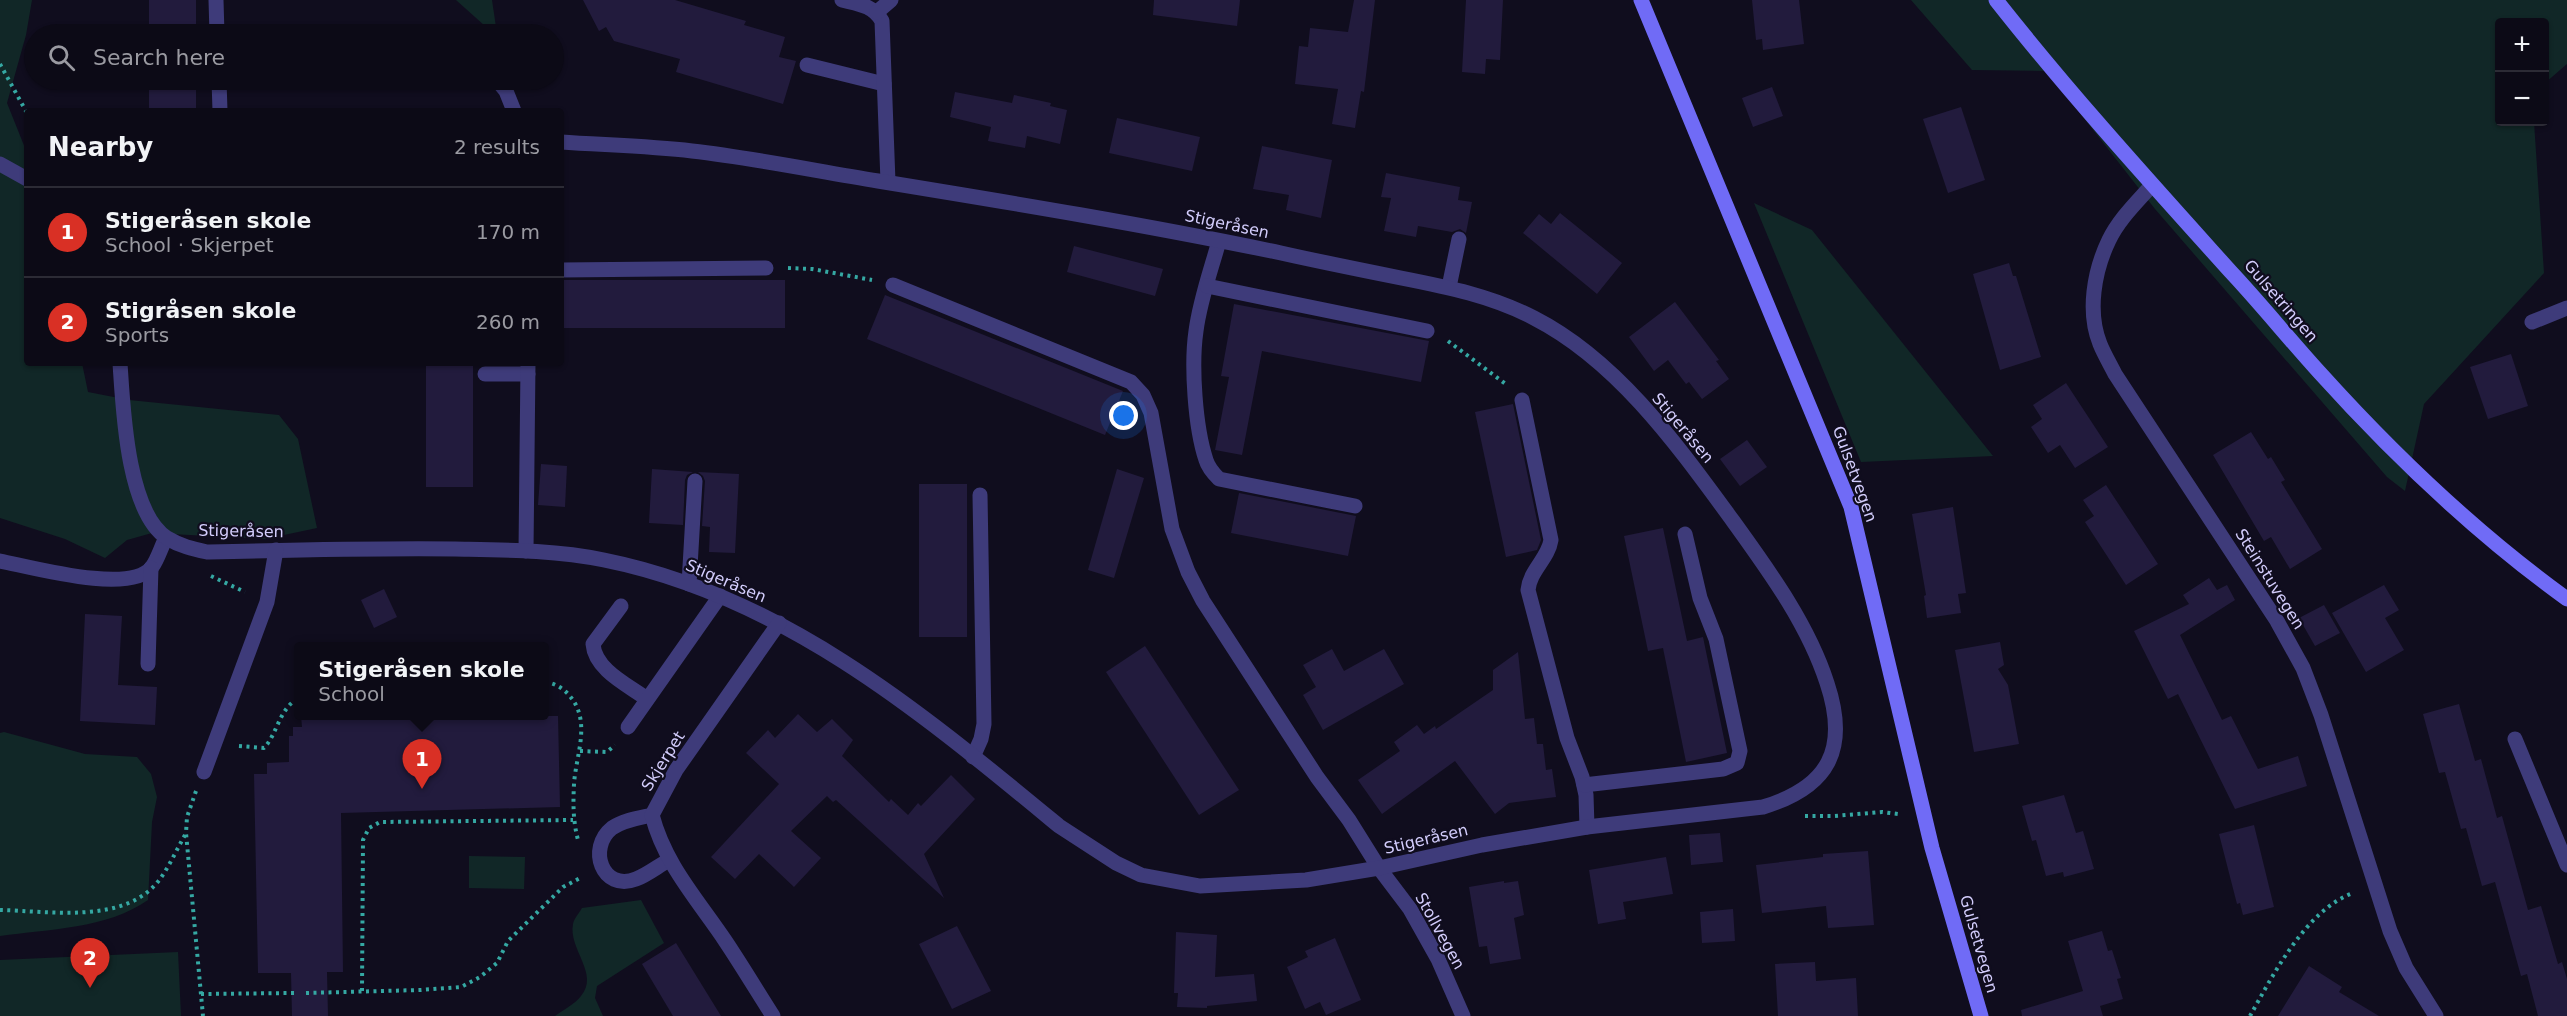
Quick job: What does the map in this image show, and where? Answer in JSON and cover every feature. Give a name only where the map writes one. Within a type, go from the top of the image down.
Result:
[{"type":"street","points":[[216,0],[217,24]]},
{"type":"street","points":[[842,0],[867,6],[877,12],[882,21],[888,182]]},
{"type":"street","points":[[877,12],[891,0]]},
{"type":"street","name":"Gulsetvegen","points":[[1641,0],[1851,507],[1932,848],[1981,1016]]},
{"type":"street","name":"Gulsetringen","points":[[1996,0],[2044,62],[2321,374],[2415,469],[2489,538],[2567,599]]},
{"type":"street","points":[[807,65],[884,84]]},
{"type":"street","points":[[219,90],[220,108]]},
{"type":"street","points":[[505,90],[513,108]]},
{"type":"street","name":"Stigeråsen","points":[[166,538],[185,547],[207,552],[357,548],[526,551],[604,560],[660,574],[720,596],[779,623],[836,654],[872,678],[1059,826],[1116,863],[1141,875],[1200,886],[1306,880],[1587,827],[1763,807],[1785,800],[1811,784],[1827,765],[1835,742],[1836,721],[1821,666],[1804,630],[1777,585],[1687,458],[1642,406],[1599,362],[1568,338],[1536,319],[1495,300],[1449,287],[1040,206],[692,151],[564,142]]},
{"type":"street","points":[[0,164],[24,177]]},
{"type":"street","name":"Steinstuvegen","points":[[2152,185],[2125,216],[2109,240],[2098,268],[2093,316],[2099,344],[2115,374],[2277,621],[2303,668],[2321,715],[2391,931],[2406,968],[2426,1004],[2436,1016]]},
{"type":"street","points":[[1449,287],[1459,239]]},
{"type":"street","points":[[1220,241],[1196,329],[1194,377],[1199,424],[1206,460],[1211,471],[1219,479],[1355,506]]},
{"type":"street","points":[[564,270],[766,268]]},
{"type":"street","name":"Stigeråsen","points":[[893,285],[1131,382],[1143,395],[1151,413],[1172,529],[1188,572],[1203,601],[1266,699],[1379,868]]},
{"type":"street","points":[[1207,286],[1427,331]]},
{"type":"street","points":[[2532,322],[2567,308]]},
{"type":"street","points":[[120,366],[123,405],[140,501],[151,521],[166,538],[151,568],[148,664]]},
{"type":"street","points":[[485,374],[528,368],[526,551]]},
{"type":"street","points":[[1522,400],[1551,540],[1550,549],[1529,580],[1528,590],[1567,738],[1584,786],[1587,827]]},
{"type":"street","points":[[689,584],[695,481]]},
{"type":"street","points":[[973,757],[981,739],[984,724],[980,495]]},
{"type":"street","points":[[1584,786],[1723,769],[1737,763],[1740,751],[1716,639],[1700,598],[1685,534]]},
{"type":"street","points":[[204,772],[267,603],[276,550]]},
{"type":"street","points":[[0,561],[71,575],[112,580],[134,579],[151,568]]},
{"type":"street","points":[[628,727],[720,596]]},
{"type":"street","points":[[621,606],[593,644],[594,653],[600,664],[647,699]]},
{"type":"street","name":"Skjerpet","points":[[773,1016],[669,860],[658,836],[652,815],[676,770],[779,623]]},
{"type":"street","points":[[2515,739],[2567,865]]},
{"type":"street","points":[[652,815],[626,821],[613,828],[600,845],[596,868],[613,879],[624,881],[636,879],[669,860]]},
{"type":"street","name":"Stollvegen","points":[[1379,868],[1410,909],[1438,959],[1463,1016]]},
{"type":"path","points":[[0,64],[24,108]]},
{"type":"path","points":[[766,268],[812,269],[893,285]]},
{"type":"path","points":[[1427,331],[1457,346],[1504,382],[1522,400]]},
{"type":"path","points":[[306,993],[461,987],[480,977],[497,963],[508,942],[563,887],[596,868],[579,841],[573,820],[574,782],[582,724],[575,701],[566,691],[549,682]]},
{"type":"path","points":[[215,743],[264,748],[271,741],[283,712],[294,700]]},
{"type":"path","points":[[580,751],[607,752],[628,727]]},
{"type":"path","points":[[203,1016],[186,833],[187,817],[204,772]]},
{"type":"path","points":[[1785,800],[1792,814],[1802,816],[1882,812],[1898,814]]},
{"type":"path","points":[[362,992],[363,840],[369,828],[380,822],[573,820]]},
{"type":"path","points":[[0,910],[96,912],[118,908],[144,895],[160,879],[186,833]]},
{"type":"path","points":[[2250,1016],[2289,951],[2310,925],[2326,909],[2347,896],[2377,885]]},
{"type":"path","points":[[201,994],[295,993]]},
{"type":"green space","points":[[0,0],[32,0],[28,24],[24,24],[24,42],[7,103],[24,146],[24,366],[83,366],[88,392],[129,400],[279,415],[298,439],[317,528],[265,539],[152,533],[127,540],[105,558],[65,539],[0,518]]},
{"type":"green space","points":[[456,0],[492,0],[496,24],[483,24]]},
{"type":"green space","points":[[1911,0],[2567,0],[2567,64],[2549,80],[2549,18],[2495,18],[2495,126],[2534,126],[2544,273],[2424,404],[2405,491],[2387,477],[2155,209],[2047,71],[1972,70]]},
{"type":"green space","points":[[1754,203],[1812,230],[1993,456],[1861,462]]},
{"type":"green space","points":[[4,732],[85,754],[137,757],[151,774],[157,797],[152,822],[148,900],[132,910],[96,922],[0,936],[0,733]]},
{"type":"green space","points":[[469,856],[525,857],[524,889],[469,888]]},
{"type":"green space","points":[[641,900],[664,943],[597,986],[595,998],[603,1016],[555,1016],[576,1002],[586,988],[586,970],[573,933],[574,922],[582,908]]},
{"type":"green space","points":[[178,952],[181,1016],[0,1016],[0,960]]},
{"type":"building","points":[[149,0],[196,0],[196,24],[149,24]]},
{"type":"building","points":[[583,0],[675,0],[746,21],[744,25],[785,37],[779,57],[796,61],[783,104],[676,72],[680,59],[614,41],[606,27],[599,31]]},
{"type":"building","points":[[1154,0],[1240,0],[1237,26],[1153,15]]},
{"type":"building","points":[[1354,0],[1375,0],[1364,92],[1361,91],[1355,128],[1332,124],[1338,89],[1295,84],[1299,46],[1308,47],[1310,28],[1348,32]]},
{"type":"building","points":[[1466,0],[1503,0],[1500,60],[1486,59],[1485,74],[1462,72]]},
{"type":"building","points":[[1752,0],[1799,0],[1804,44],[1763,50],[1762,39],[1756,40]]},
{"type":"building","points":[[1772,87],[1783,116],[1753,127],[1742,98]]},
{"type":"building","points":[[149,90],[196,90],[196,108],[149,108]]},
{"type":"building","points":[[955,92],[1012,103],[1014,95],[1051,103],[1050,106],[1067,110],[1060,144],[1027,136],[1025,148],[988,141],[991,127],[950,117]]},
{"type":"building","points":[[1961,107],[1985,180],[1948,193],[1923,119]]},
{"type":"building","points":[[1117,118],[1200,137],[1192,171],[1109,153]]},
{"type":"building","points":[[1262,146],[1332,160],[1321,218],[1286,210],[1289,195],[1253,189]]},
{"type":"building","points":[[1386,173],[1460,187],[1458,200],[1472,202],[1466,233],[1460,229],[1452,232],[1418,226],[1416,237],[1384,231],[1391,198],[1381,197]]},
{"type":"building","points":[[1560,213],[1622,263],[1597,294],[1523,233],[1539,214],[1551,224]]},
{"type":"building","points":[[1074,246],[1163,269],[1155,296],[1067,272]]},
{"type":"building","points":[[2009,263],[2013,276],[2016,276],[2041,357],[2000,370],[1973,274]]},
{"type":"building","points":[[564,280],[785,280],[785,328],[564,328]]},
{"type":"building","points":[[885,295],[1123,391],[1105,435],[867,339]]},
{"type":"building","points":[[1675,302],[1719,360],[1716,361],[1729,379],[1702,399],[1689,382],[1686,384],[1668,360],[1654,371],[1629,337]]},
{"type":"building","points":[[1234,304],[1429,341],[1421,382],[1262,351],[1242,455],[1215,450],[1229,377],[1221,376]]},
{"type":"building","points":[[2511,354],[2528,406],[2488,419],[2470,367]]},
{"type":"building","points":[[426,366],[473,366],[473,487],[426,487]]},
{"type":"building","points":[[2066,383],[2108,447],[2075,468],[2060,445],[2048,453],[2031,427],[2042,419],[2033,405]]},
{"type":"building","points":[[1513,404],[1541,540],[1537,550],[1506,557],[1475,412]]},
{"type":"building","points":[[2251,432],[2268,459],[2271,457],[2285,480],[2281,482],[2322,549],[2290,569],[2271,537],[2264,541],[2213,455]]},
{"type":"building","points":[[1747,440],[1767,467],[1740,486],[1720,459]]},
{"type":"building","points":[[541,464],[567,466],[565,507],[538,505]]},
{"type":"building","points":[[652,469],[693,472],[687,475],[685,480],[683,525],[649,523]]},
{"type":"building","points":[[1117,469],[1144,478],[1114,578],[1088,570]]},
{"type":"building","points":[[698,472],[739,474],[735,553],[709,552],[710,527],[702,526],[705,481]]},
{"type":"building","points":[[919,484],[967,484],[967,637],[919,637]]},
{"type":"building","points":[[2106,485],[2158,564],[2126,585],[2085,522],[2094,516],[2083,500]]},
{"type":"building","points":[[1239,493],[1356,516],[1348,556],[1231,533]]},
{"type":"building","points":[[1953,507],[1966,593],[1958,594],[1961,613],[1927,618],[1924,596],[1926,595],[1912,514]]},
{"type":"building","points":[[1663,528],[1687,641],[1703,637],[1727,753],[1686,762],[1663,648],[1648,651],[1624,536]]},
{"type":"building","points":[[2209,578],[2217,590],[2227,585],[2235,600],[2180,635],[2222,720],[2231,716],[2258,769],[2298,756],[2307,786],[2235,809],[2178,694],[2168,699],[2134,631],[2189,604],[2183,595]]},
{"type":"building","points":[[2384,585],[2399,610],[2385,618],[2404,650],[2366,672],[2332,613]]},
{"type":"building","points":[[384,589],[397,617],[374,628],[361,600]]},
{"type":"building","points":[[2324,605],[2340,633],[2315,646],[2299,618]]},
{"type":"building","points":[[85,614],[122,616],[118,685],[157,687],[155,725],[80,721]]},
{"type":"building","points":[[2000,642],[2004,665],[1998,669],[2008,685],[2019,744],[1974,752],[1955,650]]},
{"type":"building","points":[[1145,646],[1239,790],[1199,815],[1106,672]]},
{"type":"building","points":[[1332,649],[1344,671],[1384,649],[1404,684],[1323,730],[1303,695],[1316,687],[1303,665]]},
{"type":"building","points":[[1518,652],[1525,719],[1534,718],[1537,744],[1543,744],[1546,770],[1552,769],[1556,797],[1509,803],[1495,814],[1455,761],[1382,814],[1358,780],[1400,751],[1394,742],[1417,725],[1424,734],[1435,726],[1436,729],[1493,690],[1493,670]]},
{"type":"building","points":[[2459,704],[2475,761],[2481,759],[2497,818],[2502,816],[2528,910],[2541,906],[2558,964],[2562,962],[2567,979],[2567,1016],[2538,1016],[2527,974],[2521,976],[2495,882],[2482,886],[2466,828],[2461,829],[2445,772],[2439,773],[2423,714]]},
{"type":"building","points":[[798,714],[817,732],[832,719],[853,740],[842,756],[889,802],[891,799],[908,815],[918,803],[921,806],[951,775],[975,799],[924,854],[944,898],[836,800],[833,802],[827,796],[791,831],[821,858],[794,887],[759,854],[735,879],[711,857],[779,784],[746,753],[768,730],[775,738]]},
{"type":"building","points":[[549,716],[558,716],[560,807],[341,813],[343,972],[327,972],[328,1016],[292,1016],[291,973],[258,973],[254,774],[267,774],[267,763],[289,762],[289,736],[293,736],[293,727],[302,727],[301,720],[549,720]]},
{"type":"building","points":[[2064,795],[2076,833],[2083,831],[2094,869],[2064,877],[2063,872],[2046,876],[2036,840],[2032,841],[2022,806]]},
{"type":"building","points":[[2254,825],[2274,907],[2243,915],[2240,903],[2237,904],[2219,834]]},
{"type":"building","points":[[1720,833],[1723,862],[1691,865],[1689,835]]},
{"type":"building","points":[[1868,851],[1874,925],[1828,928],[1826,906],[1762,913],[1756,865],[1823,857],[1823,854]]},
{"type":"building","points":[[1666,857],[1673,894],[1623,902],[1626,919],[1598,924],[1589,870]]},
{"type":"building","points":[[1504,881],[1504,883],[1518,881],[1524,915],[1514,918],[1521,959],[1490,964],[1487,946],[1479,947],[1469,887]]},
{"type":"building","points":[[1733,909],[1735,941],[1702,943],[1700,912]]},
{"type":"building","points":[[957,926],[991,991],[952,1009],[919,944]]},
{"type":"building","points":[[2102,931],[2108,951],[2112,950],[2121,978],[2117,979],[2123,999],[2100,1006],[2103,1016],[2022,1016],[2021,1010],[2083,991],[2068,941]]},
{"type":"building","points":[[1176,932],[1217,935],[1215,977],[1254,974],[1257,1001],[1207,1006],[1207,1008],[1177,1007],[1178,993],[1174,993]]},
{"type":"building","points":[[1335,938],[1361,1000],[1326,1015],[1320,1002],[1305,1009],[1287,967],[1308,957],[1305,951]]},
{"type":"building","points":[[676,943],[721,1016],[673,1016],[642,964]]},
{"type":"building","points":[[1815,962],[1816,981],[1856,978],[1858,1016],[1778,1016],[1775,964]]},
{"type":"building","points":[[2309,966],[2342,987],[2339,992],[2379,1016],[2278,1016]]},
{"type":"place","name":"Stigeråsen skole","points":[[422,789]]},
{"type":"place","name":"Stigråsen skole","points":[[90,988]]}]
